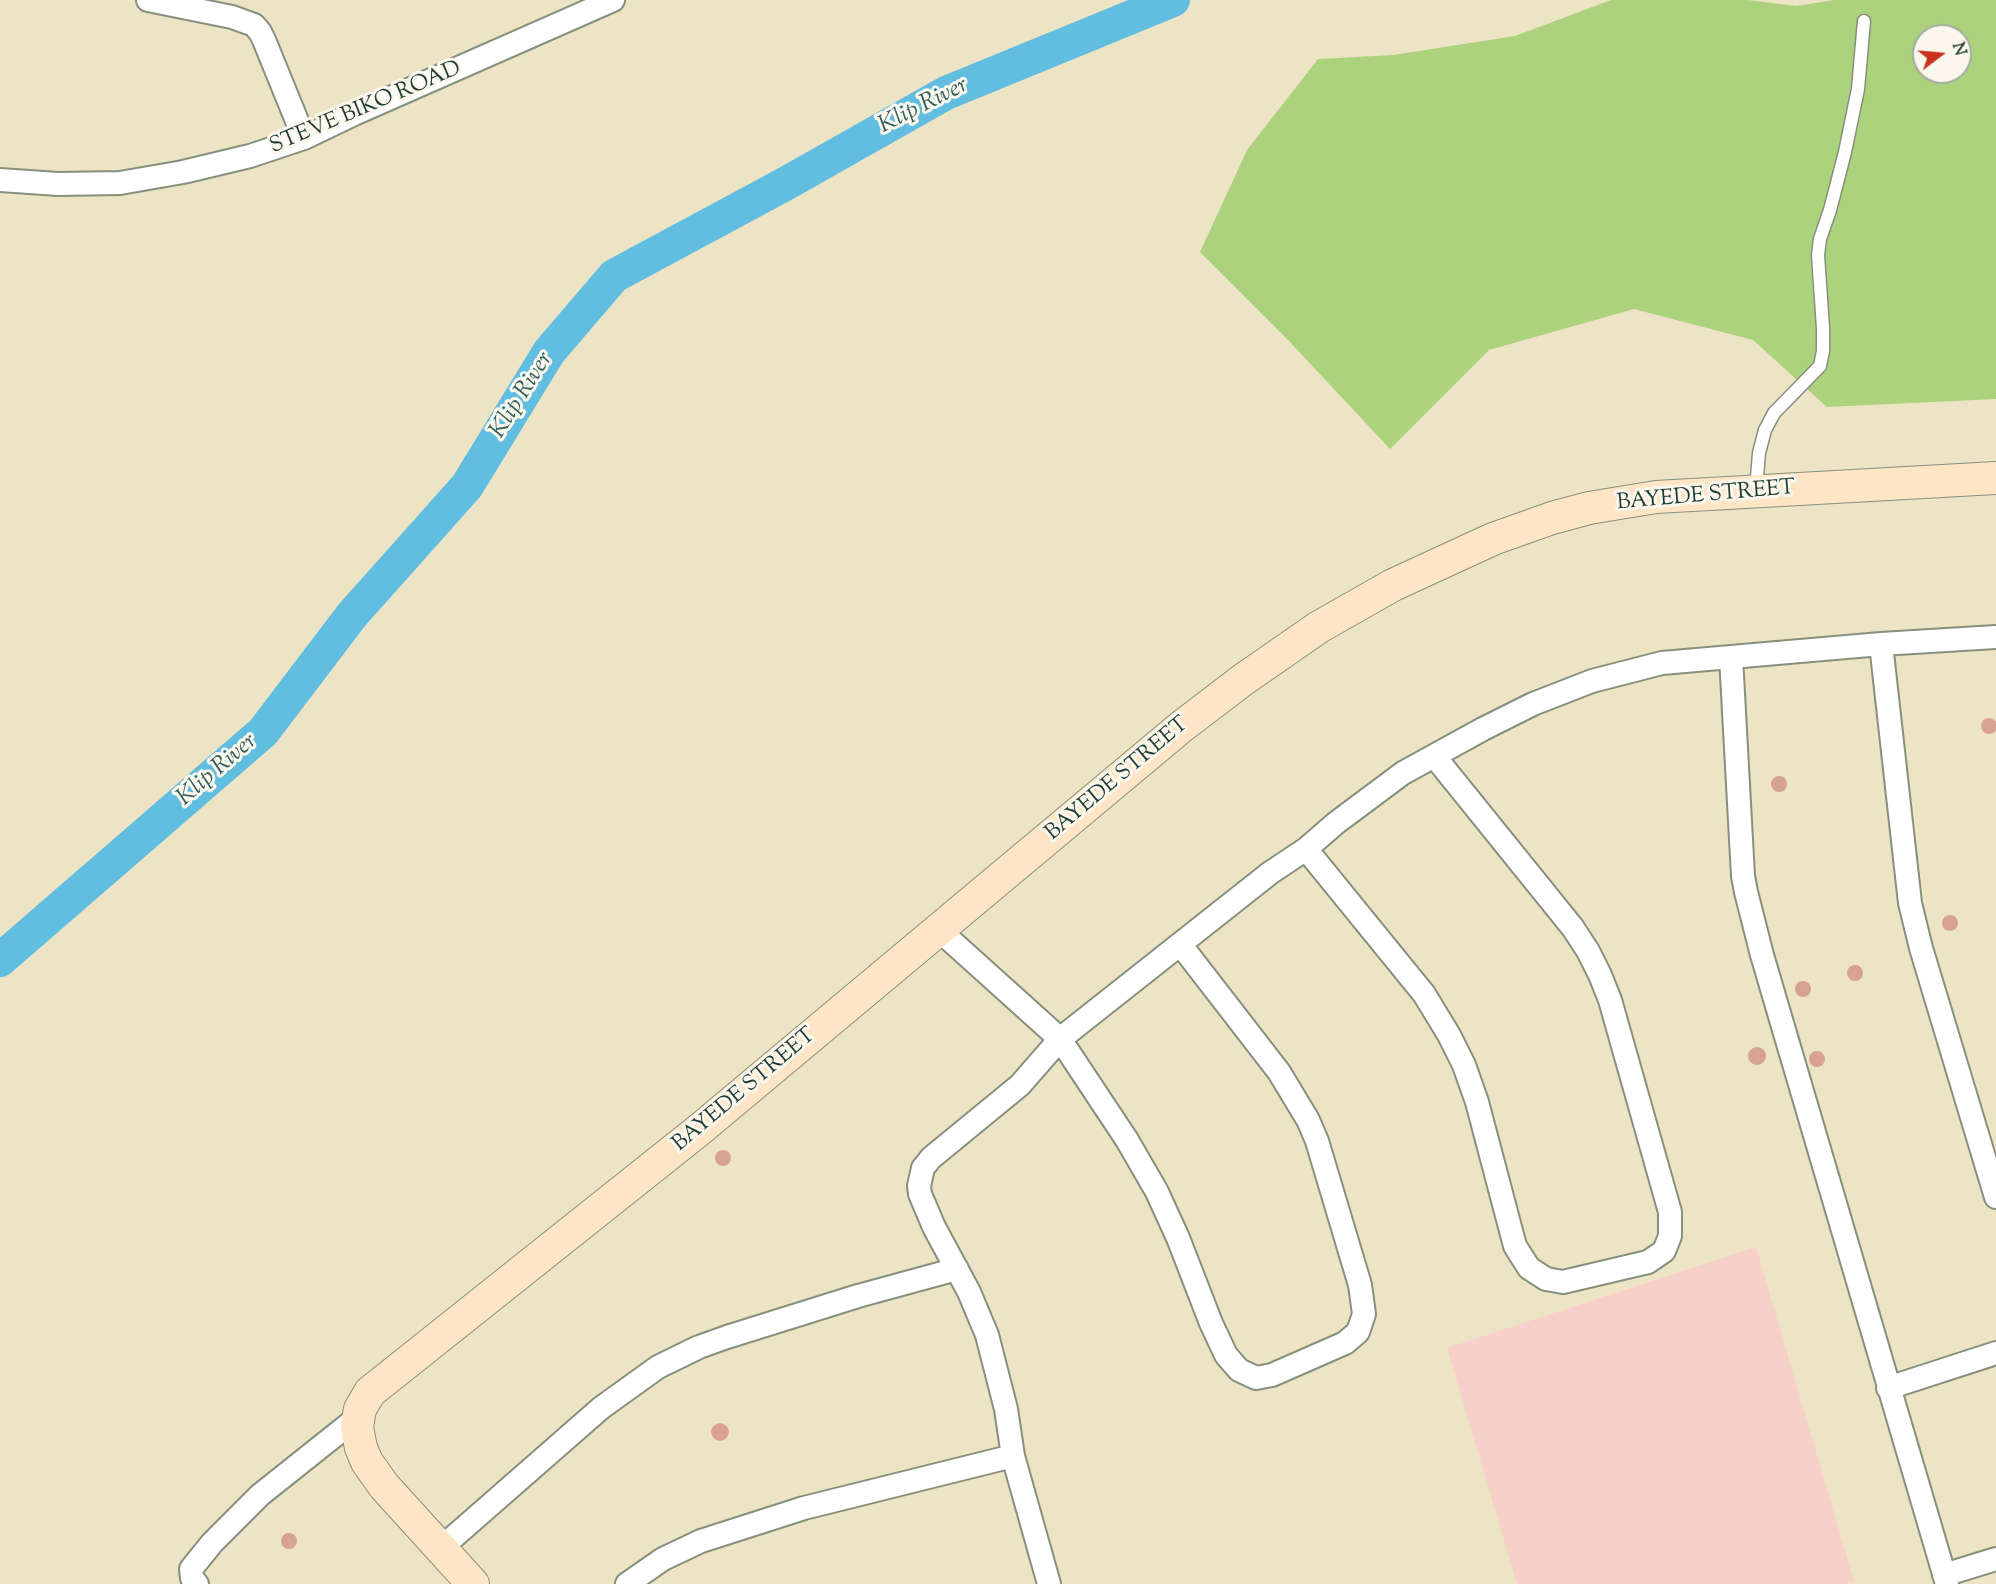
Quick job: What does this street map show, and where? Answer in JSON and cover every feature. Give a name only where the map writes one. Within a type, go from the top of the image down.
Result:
[{"type":"street","points":[[148,0],[232,17],[254,25],[264,40],[304,138]]},
{"type":"street","name":"STEVE BIKO ROAD","points":[[0,180],[58,184],[120,183],[183,172],[250,156],[304,138],[613,0]]},
{"type":"street","name":"BAYEDE STREET","points":[[358,1417],[364,1401],[377,1386],[699,1130],[1181,727],[1319,627],[1363,601],[1493,539],[1552,518],[1616,503],[1656,497],[1996,478]]},
{"type":"street","points":[[1048,1584],[1012,1456],[1006,1409],[987,1335],[920,1194],[919,1186],[923,1167],[941,1149],[1020,1085],[1060,1039],[1270,873],[1306,849],[1336,823],[1403,773],[1533,704],[1592,681],[1662,663],[1881,644],[1996,637]]},
{"type":"street","points":[[1881,644],[1910,903],[1921,948],[1996,1197]]},
{"type":"street","points":[[1731,657],[1743,876],[1746,892],[1762,955],[1888,1388],[1945,1580],[1996,1559]]},
{"type":"street","points":[[1306,849],[1424,994],[1449,1035],[1464,1065],[1478,1102],[1515,1245],[1528,1268],[1546,1279],[1563,1282],[1648,1262],[1664,1251],[1670,1236],[1670,1212],[1610,1000],[1600,975],[1573,927],[1435,757]]},
{"type":"street","points":[[933,935],[1060,1039],[1157,1192],[1226,1354],[1239,1370],[1256,1378],[1272,1374],[1345,1343],[1358,1332],[1364,1314],[1360,1285],[1317,1141],[1308,1120],[1279,1072],[1180,944]]},
{"type":"street","points":[[441,1548],[601,1408],[658,1367],[699,1347],[727,1337],[858,1296],[957,1269]]},
{"type":"street","points":[[1888,1388],[1996,1353]]},
{"type":"street","points":[[358,1417],[358,1437],[368,1462],[384,1486],[473,1584]]},
{"type":"street","points":[[191,1582],[191,1569],[205,1550],[252,1503],[358,1417]]},
{"type":"street","points":[[627,1584],[663,1559],[701,1541],[804,1508],[1012,1456]]},
{"type":"lane","points":[[1756,491],[1759,453],[1765,430],[1781,406],[1820,366],[1823,351],[1823,328],[1818,255],[1820,239],[1830,210],[1858,89],[1864,21]]},
{"type":"shaded area","points":[[1756,1247],[1854,1581],[1845,1584],[1517,1584],[1447,1348]]},
{"type":"green space","points":[[1611,0],[1748,0],[1796,6],[1834,0],[1996,0],[1996,399],[1827,407],[1753,340],[1634,309],[1489,350],[1390,449],[1289,341],[1200,252],[1247,150],[1318,59],[1393,55],[1515,36]]},
{"type":"building","points":[[1986,718],[1992,718],[1997,726],[1995,732],[1986,734],[1981,729],[1981,723]]},
{"type":"building","points":[[1776,776],[1782,776],[1787,784],[1785,790],[1776,792],[1771,787],[1771,781]]},
{"type":"building","points":[[1947,915],[1953,915],[1958,923],[1956,929],[1947,931],[1942,926],[1942,920]]},
{"type":"building","points":[[1852,965],[1858,965],[1863,973],[1861,979],[1852,981],[1847,976],[1847,970]]},
{"type":"building","points":[[1800,981],[1806,981],[1811,989],[1809,995],[1800,997],[1795,992],[1795,986]]},
{"type":"building","points":[[1757,1047],[1763,1050],[1766,1056],[1763,1062],[1757,1065],[1751,1062],[1748,1056],[1751,1050]]},
{"type":"building","points":[[1814,1051],[1820,1051],[1825,1059],[1823,1065],[1814,1067],[1809,1062],[1809,1056]]},
{"type":"building","points":[[720,1150],[726,1150],[731,1158],[729,1164],[720,1166],[715,1161],[715,1155]]},
{"type":"building","points":[[720,1423],[726,1426],[729,1432],[726,1438],[720,1441],[714,1438],[711,1432],[714,1426]]},
{"type":"building","points":[[286,1533],[292,1533],[297,1541],[295,1547],[286,1549],[281,1544],[281,1538]]},
{"type":"waterway","name":"Klip River","points":[[0,960],[263,732],[352,615],[467,486],[549,352],[614,276],[785,184],[946,93],[1173,0]]}]
